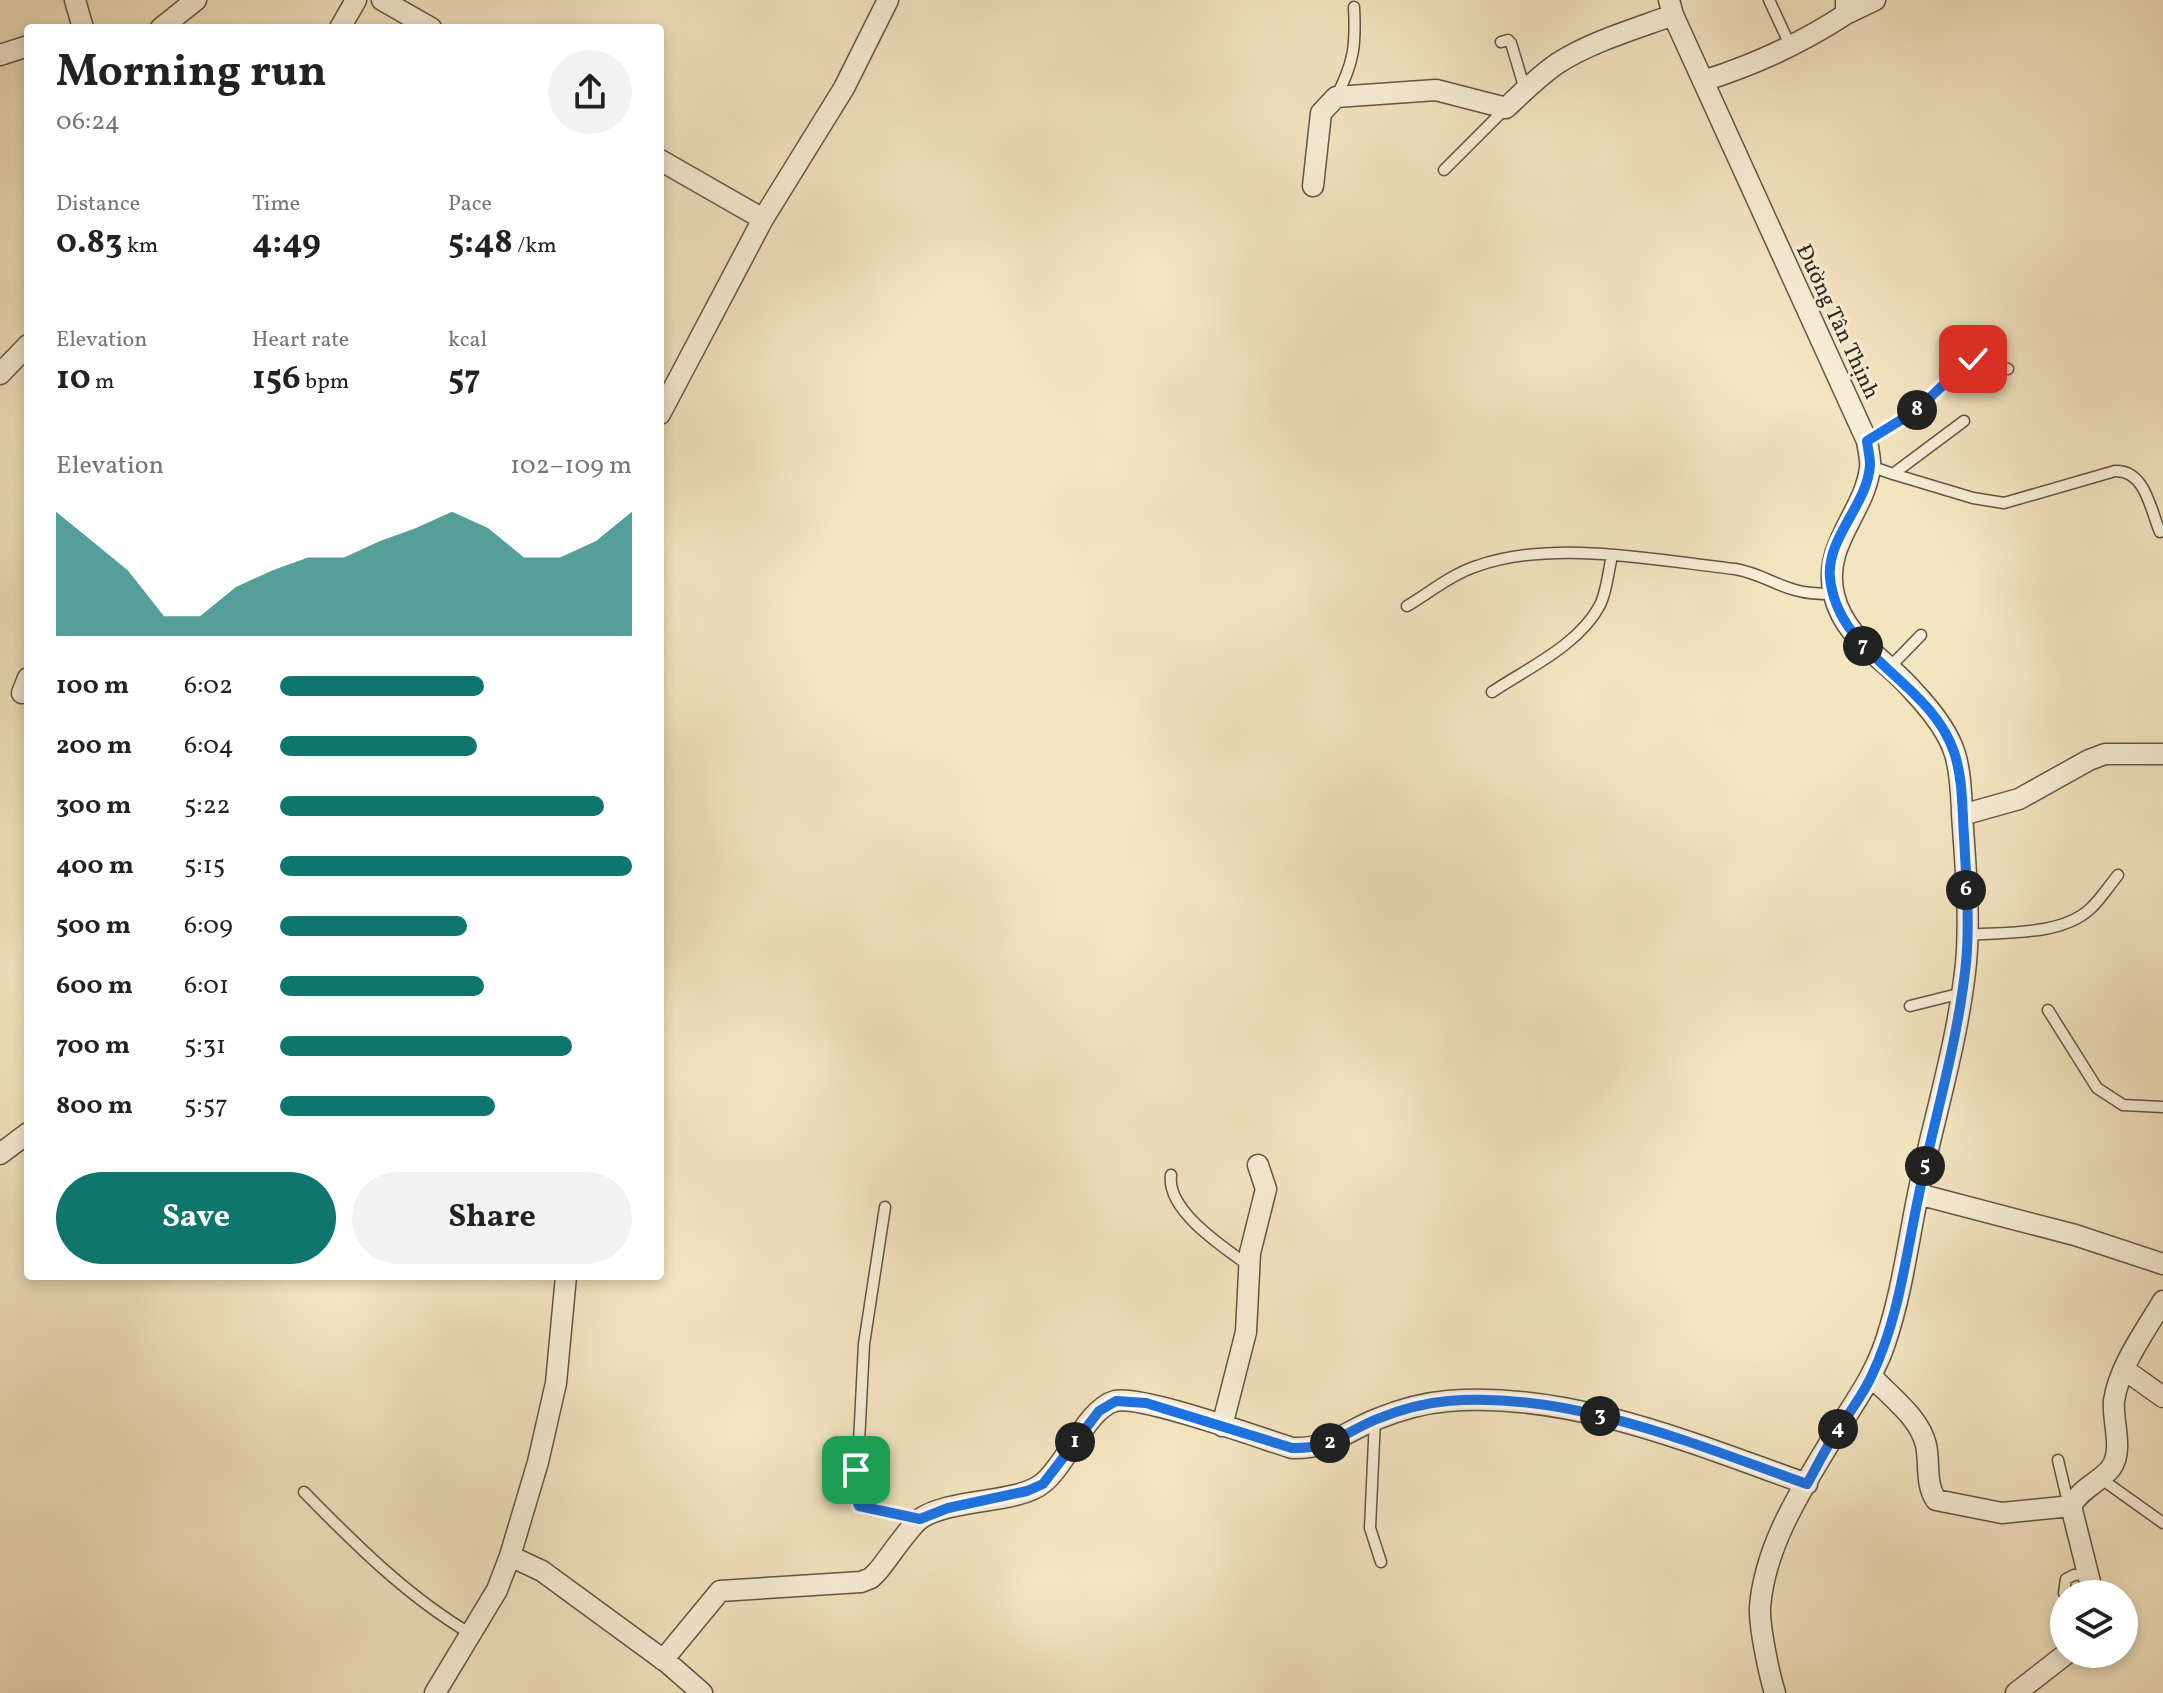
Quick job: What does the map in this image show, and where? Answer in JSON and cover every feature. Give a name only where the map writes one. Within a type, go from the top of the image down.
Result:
[{"type":"street","points":[[75,0],[82,24]]},
{"type":"street","points":[[166,24],[196,0]]},
{"type":"street","points":[[342,24],[356,0]]},
{"type":"street","points":[[382,0],[424,24]]},
{"type":"street","points":[[664,406],[763,219],[844,88],[888,0]]},
{"type":"street","points":[[1703,81],[1747,67],[1790,45],[1846,7],[1875,0]]},
{"type":"street","points":[[1313,186],[1321,113],[1336,97],[1436,90],[1506,108],[1559,63],[1671,7]]},
{"type":"street","name":"Đường Tân Thịnh","points":[[1671,7],[1867,441],[1870,466],[1864,486],[1832,557],[1830,576],[1834,594],[1845,624],[1861,644],[1913,689],[1937,719],[1954,750],[1962,815],[1966,935],[1958,1025],[1918,1194],[1901,1290],[1886,1342],[1872,1377],[1780,1530],[1760,1608],[1775,1693]]},
{"type":"street","points":[[0,55],[24,47]]},
{"type":"street","points":[[664,162],[763,219]]},
{"type":"street","points":[[0,374],[24,349]]},
{"type":"street","points":[[1962,815],[2019,799],[2105,754],[2163,754]]},
{"type":"street","points":[[0,1154],[24,1136]]},
{"type":"street","points":[[1222,1426],[1246,1332],[1248,1265],[1266,1189],[1258,1165]]},
{"type":"street","points":[[1918,1194],[2075,1235],[2163,1264]]},
{"type":"street","points":[[435,1693],[497,1590],[510,1556],[538,1462],[556,1383],[566,1280]]},
{"type":"street","points":[[1872,1377],[1921,1429],[1926,1445],[1929,1487],[1936,1500],[2002,1513],[2072,1504],[2111,1468],[2115,1456],[2114,1398],[2125,1370],[2163,1301]]},
{"type":"street","points":[[2125,1370],[2163,1397]]},
{"type":"street","points":[[663,1660],[720,1591],[861,1582],[871,1578],[920,1519],[948,1508],[1027,1491],[1043,1484],[1099,1411],[1116,1401],[1146,1403],[1292,1448],[1322,1446],[1375,1419],[1446,1401],[1488,1400],[1539,1406],[1629,1423],[1807,1484]]},
{"type":"street","points":[[2072,1504],[2090,1580]]},
{"type":"street","points":[[510,1556],[542,1571],[663,1660],[702,1693]]},
{"type":"street","points":[[2016,1693],[2050,1666]]},
{"type":"lane","points":[[1769,0],[1790,45]]},
{"type":"lane","points":[[1336,97],[1353,59],[1354,7]]},
{"type":"lane","points":[[1501,42],[1508,40],[1511,43],[1525,90]]},
{"type":"lane","points":[[1444,170],[1506,108]]},
{"type":"lane","points":[[1867,441],[1917,410],[1973,359],[2008,369]]},
{"type":"lane","points":[[1893,474],[1964,421]]},
{"type":"lane","points":[[1870,466],[1973,498],[2004,503],[2115,471],[2127,471],[2138,478],[2160,532]]},
{"type":"lane","points":[[1407,606],[1473,567],[1512,555],[1564,552],[1735,569],[1757,573],[1792,589],[1834,594]]},
{"type":"lane","points":[[1492,692],[1566,643],[1589,623],[1601,602],[1612,556]]},
{"type":"lane","points":[[1889,669],[1921,635]]},
{"type":"lane","points":[[1966,935],[2049,928],[2069,923],[2089,910],[2118,875]]},
{"type":"lane","points":[[1910,1006],[1962,993]]},
{"type":"lane","points":[[2048,1010],[2097,1088],[2123,1105],[2163,1107]]},
{"type":"lane","points":[[1171,1175],[1170,1185],[1177,1203],[1220,1245],[1248,1265]]},
{"type":"lane","points":[[885,1207],[864,1344],[856,1501],[867,1509],[920,1519]]},
{"type":"lane","points":[[1375,1419],[1370,1528],[1381,1562]]},
{"type":"lane","points":[[2058,1460],[2066,1494],[2072,1504]]},
{"type":"lane","points":[[2099,1477],[2163,1523]]},
{"type":"lane","points":[[304,1492],[415,1596],[471,1634]]},
{"type":"lane","points":[[2066,1580],[2074,1575],[2083,1580]]},
{"type":"route","points":[[856,1470],[855,1493],[859,1506],[920,1519],[948,1508],[1027,1491],[1043,1484],[1099,1411],[1116,1401],[1146,1403],[1292,1448],[1308,1448],[1322,1446],[1375,1419],[1399,1411],[1446,1401],[1488,1400],[1589,1414],[1629,1423],[1807,1484],[1872,1377],[1886,1342],[1901,1290],[1918,1194],[1958,1025],[1966,960],[1966,869],[1959,772],[1954,750],[1937,719],[1913,689],[1861,644],[1845,624],[1830,576],[1832,557],[1864,486],[1870,466],[1867,441],[1917,410],[1973,359]]}]
